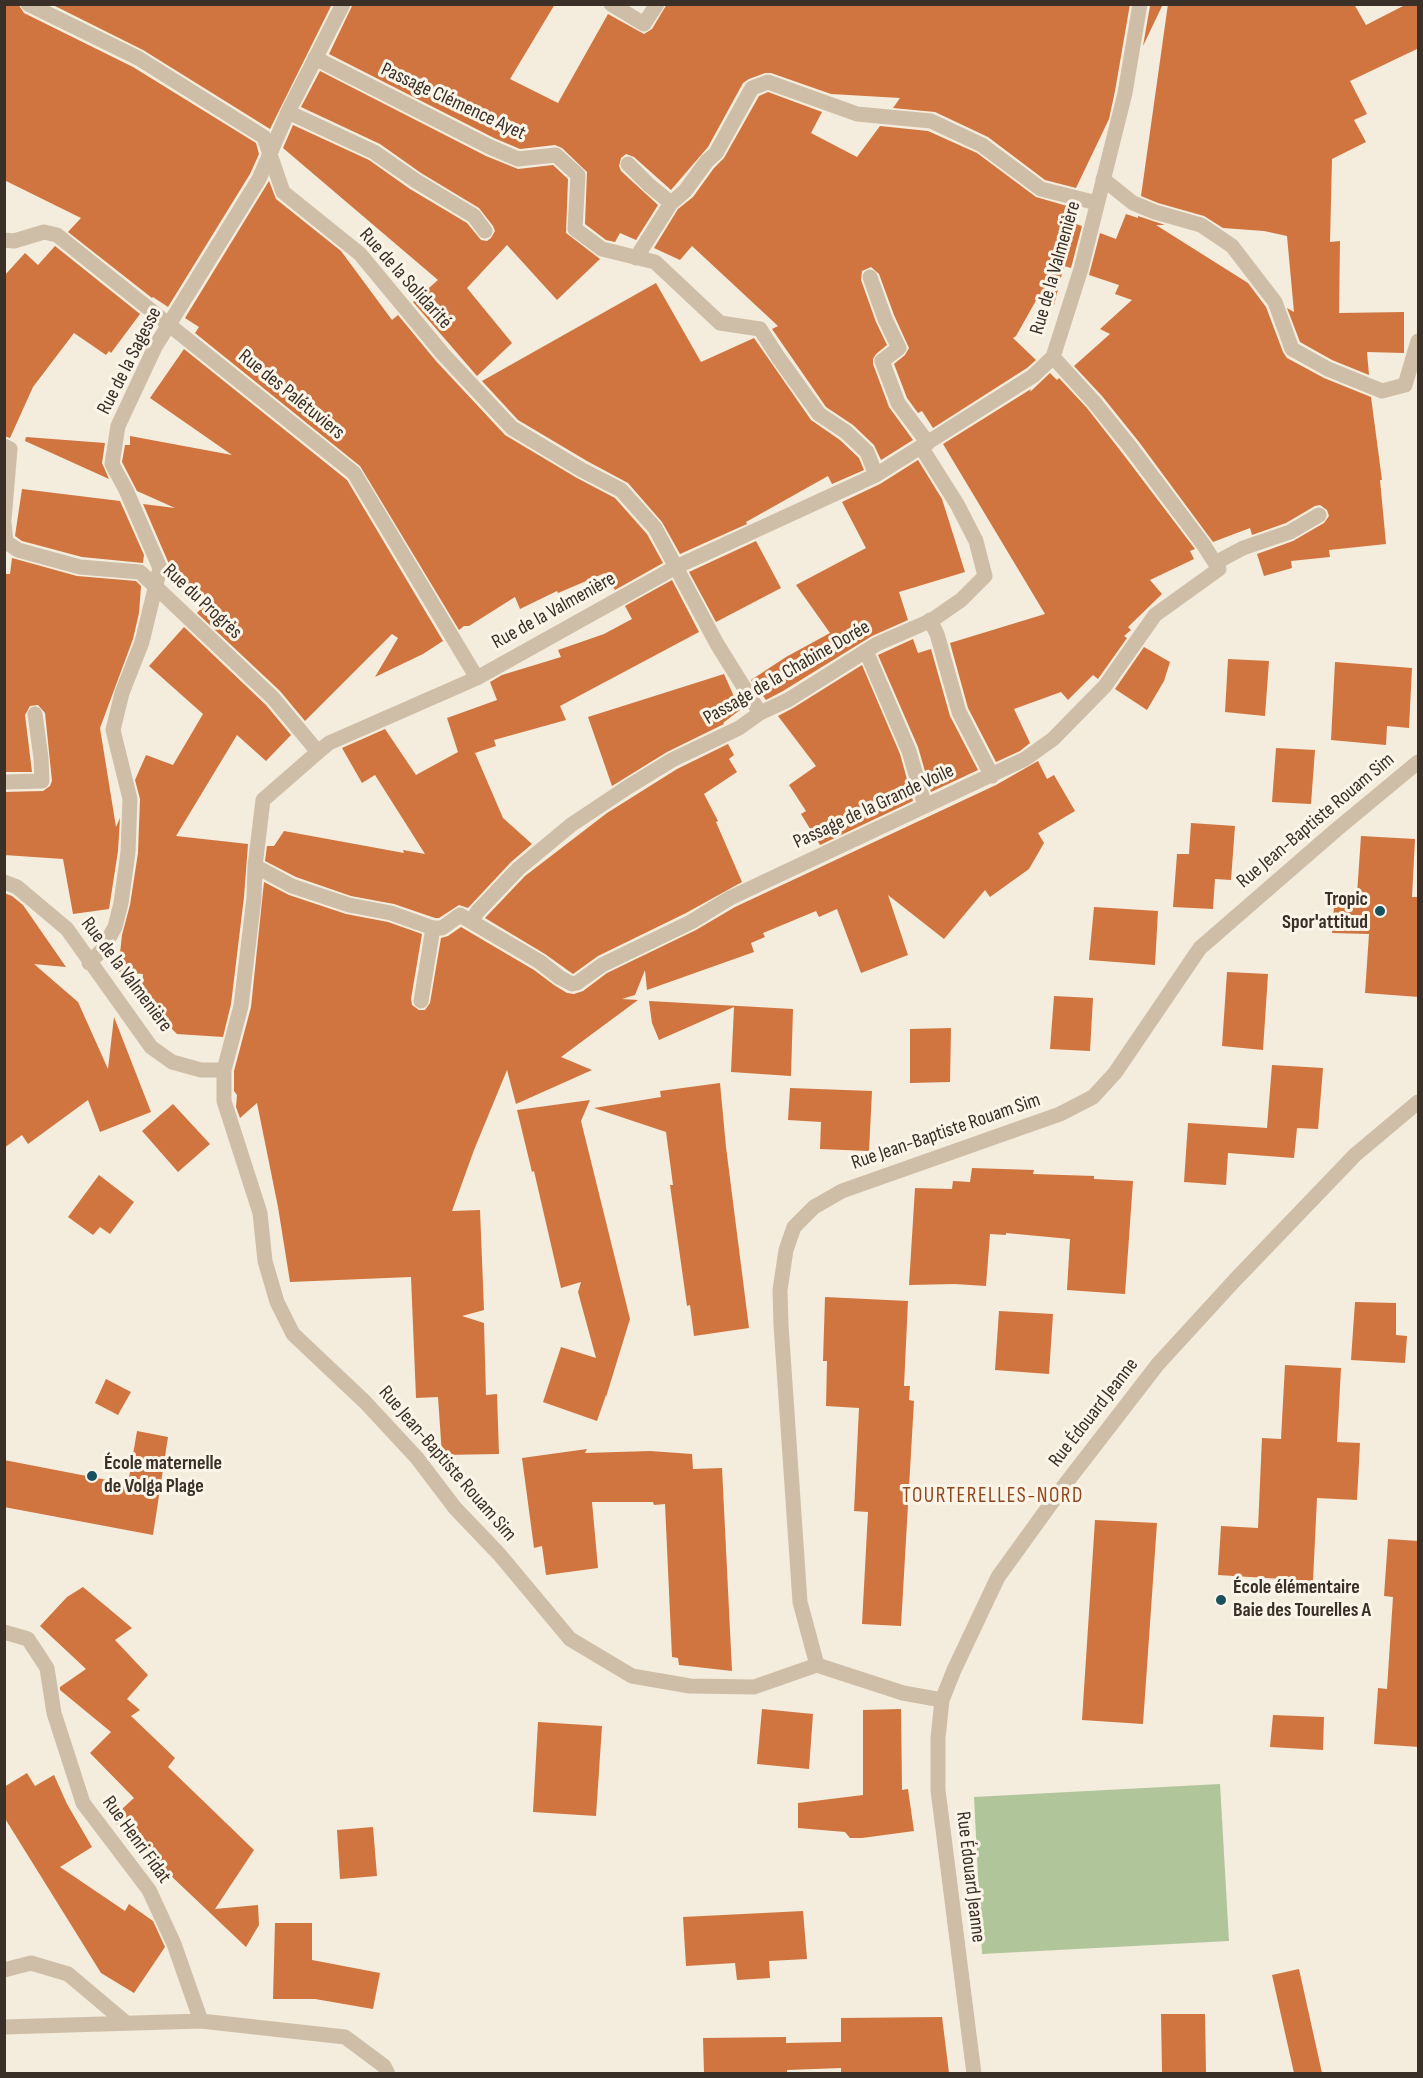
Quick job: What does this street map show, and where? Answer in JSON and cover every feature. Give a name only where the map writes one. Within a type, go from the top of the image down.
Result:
[{"type":"street","name":"Rue de la Solidarité","points":[[28,4],[138,58],[264,137],[283,192],[360,254],[444,354],[512,428],[582,470],[621,490],[656,528],[717,644],[760,713]]},
{"type":"street","name":"Rue de la Sagesse","points":[[89,963],[102,950],[115,927],[121,903],[128,852],[130,799],[113,730],[122,693],[142,642],[160,568],[126,490],[112,464],[118,426],[155,347],[202,268],[248,198],[288,112],[343,4]]},
{"type":"street","points":[[611,4],[644,24],[657,4]]},
{"type":"street","name":"Rue de la Valmenière","points":[[4,882],[16,887],[67,929],[151,1047],[172,1062],[201,1070],[224,1070],[241,1006],[263,800],[328,743],[477,678],[676,567],[876,475],[1034,376],[1053,357],[1081,268],[1125,93],[1140,4]]},
{"type":"street","name":"Passage Clémence Ayet","points":[[315,58],[518,159],[556,155],[578,175],[575,229],[602,249],[655,262],[720,323],[760,329],[819,414],[846,432],[867,452],[876,475]]},
{"type":"street","points":[[636,258],[671,203],[685,191],[707,161],[716,153],[752,88],[768,82],[857,114],[931,121],[982,145],[1041,189],[1097,203]]},
{"type":"street","points":[[288,112],[374,152],[474,216],[485,231]]},
{"type":"street","points":[[628,164],[671,203]]},
{"type":"street","points":[[1103,179],[1133,203],[1201,225],[1232,246],[1275,302],[1292,349],[1328,369],[1382,391],[1405,385],[1419,341]]},
{"type":"street","name":"Rue des Palétuviers","points":[[4,240],[14,241],[44,232],[57,235],[354,473],[477,678]]},
{"type":"street","points":[[870,277],[885,319],[899,348],[882,361],[898,404],[925,445]]},
{"type":"street","points":[[1053,357],[1094,402],[1131,448],[1215,563],[1243,548],[1290,532],[1319,515]]},
{"type":"street","name":"Passage de la Chabine Dorée","points":[[471,921],[478,910],[518,869],[572,825],[672,760],[739,728],[760,713],[788,700],[866,651],[930,620],[961,600],[985,576],[976,541],[925,445]]},
{"type":"street","name":"Rue du Progrès","points":[[4,446],[10,449],[4,521],[8,547],[80,567],[140,572],[273,698],[318,752]]},
{"type":"street","name":"Passage de la Grande Voile","points":[[471,921],[540,962],[559,977],[572,984],[577,983],[602,965],[691,922],[730,898],[1025,759],[1053,739],[1105,686],[1155,615],[1219,569],[1215,563]]},
{"type":"street","points":[[930,620],[937,634],[959,712],[992,776]]},
{"type":"street","points":[[866,651],[909,750],[925,806]]},
{"type":"street","points":[[4,782],[42,781],[35,714]]},
{"type":"street","name":"Rue Jean-Baptiste Rouam Sim","points":[[224,1070],[224,1101],[260,1213],[265,1261],[277,1302],[293,1334],[365,1402],[417,1458],[455,1508],[499,1554],[570,1639],[632,1676],[690,1686],[754,1687],[817,1665],[800,1602],[781,1325],[780,1290],[786,1251],[794,1227],[814,1207],[842,1191],[1060,1114],[1093,1097],[1115,1073],[1200,948],[1336,830],[1419,762]]},
{"type":"street","points":[[255,866],[292,886],[349,905],[391,913],[433,928],[442,928],[460,915],[471,921]]},
{"type":"street","points":[[422,1001],[433,928]]},
{"type":"street","name":"Rue Édouard Jeanne","points":[[974,2073],[938,1790],[938,1738],[942,1700],[954,1670],[998,1577],[1063,1487],[1158,1364],[1355,1155],[1419,1102]]},
{"type":"street","name":"Rue Henri Fidat","points":[[4,1632],[28,1639],[47,1668],[54,1713],[82,1803],[149,1890],[174,1944],[201,2021]]},
{"type":"street","points":[[817,1665],[903,1693],[942,1700]]},
{"type":"street","points":[[4,1970],[31,1963],[68,1974],[125,2022]]},
{"type":"street","points":[[4,2027],[201,2021],[345,2037],[384,2066],[388,2073]]},
{"type":"green space","points":[[1220,1784],[1229,1941],[982,1954],[974,1797]]},
{"type":"building","points":[[4,4],[18,4],[24,13],[133,67],[256,143],[259,154],[250,174],[168,307],[152,298],[68,232],[81,218],[4,180]]},
{"type":"building","points":[[51,4],[332,4],[270,129],[143,50]]},
{"type":"building","points":[[353,4],[555,4],[510,79],[558,103],[608,14],[644,34],[652,29],[667,4],[1130,4],[1109,119],[1076,188],[1045,180],[988,137],[935,112],[893,108],[900,98],[831,94],[771,73],[765,73],[743,83],[708,147],[671,190],[634,157],[626,154],[621,158],[619,166],[621,171],[658,205],[636,240],[620,233],[615,242],[606,240],[585,224],[587,172],[562,148],[555,145],[520,149],[329,54]]},
{"type":"building","points":[[1150,4],[1163,4],[1143,46],[1150,6]]},
{"type":"building","points":[[1168,4],[1354,4],[1366,25],[1407,4],[1419,4],[1419,48],[1350,81],[1367,114],[1354,120],[1366,142],[1332,159],[1330,242],[1340,241],[1339,313],[1404,312],[1404,353],[1367,352],[1369,375],[1332,360],[1300,342],[1287,308],[1294,312],[1287,236],[1264,231],[1223,228],[1204,216],[1141,196]]},
{"type":"building","points":[[320,71],[486,156],[518,169],[553,165],[568,179],[566,233],[600,259],[557,300],[507,245],[467,288],[512,343],[477,376],[413,302],[438,280],[283,148],[293,125],[369,160],[410,189],[467,223],[481,240],[487,241],[491,238],[495,231],[493,226],[479,208],[421,173],[380,144],[301,107]]},
{"type":"building","points":[[768,92],[822,112],[811,133],[857,157],[880,126],[928,131],[977,153],[1036,197],[1067,206],[1061,219],[1082,226],[1071,268],[1064,266],[1054,305],[1038,297],[1013,338],[1036,360],[933,428],[922,411],[918,413],[907,398],[894,364],[905,355],[909,348],[879,274],[871,267],[862,271],[861,280],[887,345],[876,354],[873,364],[889,407],[913,440],[881,460],[874,445],[853,425],[826,407],[772,329],[778,326],[692,246],[680,260],[654,248],[678,209],[693,197],[724,158],[759,96]]},
{"type":"building","points":[[269,181],[276,199],[341,251],[392,320],[398,315],[436,361],[505,435],[615,498],[647,534],[663,563],[615,590],[605,573],[558,593],[557,591],[520,609],[515,597],[459,630],[360,466],[195,333],[199,327],[185,318]]},
{"type":"building","points":[[1126,214],[1165,225],[1156,225],[1248,283],[1266,307],[1287,358],[1324,378],[1371,397],[1382,480],[1380,480],[1386,544],[1329,550],[1330,557],[1291,561],[1292,568],[1264,576],[1257,554],[1293,541],[1324,523],[1329,516],[1327,510],[1320,505],[1315,506],[1286,523],[1252,535],[1250,528],[1213,542],[1139,442],[1074,366],[1110,334],[1100,329],[1132,300],[1115,294],[1119,285],[1089,275],[1100,233],[1116,239]]},
{"type":"building","points":[[55,246],[140,314],[111,353],[109,351],[106,355],[74,333],[33,387],[10,438],[4,436],[4,276],[25,253],[38,265]]},
{"type":"building","points":[[656,283],[701,362],[754,338],[811,420],[840,440],[859,458],[864,470],[832,484],[828,476],[746,522],[747,524],[680,554],[662,522],[628,483],[518,420],[482,381]]},
{"type":"building","points":[[184,349],[347,480],[443,641],[423,654],[375,677],[398,638],[392,634],[305,721],[280,691],[197,613],[207,602],[169,570],[169,564],[143,504],[175,508],[137,491],[122,462],[125,445],[130,445],[130,436],[232,455],[150,398]]},
{"type":"building","points":[[1050,373],[1057,380],[1059,378],[1087,408],[1123,454],[1195,549],[1190,551],[1194,559],[1150,580],[1162,594],[1128,627],[1131,630],[1124,636],[1127,638],[1098,679],[1093,675],[1068,700],[1061,692],[1014,709],[1030,743],[1020,751],[996,762],[968,708],[950,643],[1045,614],[943,444],[1031,389],[1030,392]]},
{"type":"building","points":[[26,437],[105,443],[102,463],[109,479],[25,441]]},
{"type":"building","points":[[918,460],[942,499],[965,572],[899,592],[908,620],[872,636],[766,700],[751,680],[786,657],[830,633],[796,585],[866,548],[842,502],[880,484]]},
{"type":"building","points":[[22,489],[120,501],[144,555],[143,563],[82,557],[22,541],[15,536]]},
{"type":"building","points":[[756,541],[781,588],[716,622],[689,572]]},
{"type":"building","points":[[12,558],[77,576],[136,581],[141,586],[139,613],[133,639],[100,728],[116,827],[120,818],[118,851],[109,909],[73,914],[63,859],[4,855],[4,792],[43,791],[50,786],[52,781],[45,713],[38,705],[30,706],[25,715],[32,772],[4,772],[4,574],[10,574]]},
{"type":"building","points":[[672,580],[699,632],[560,706],[566,720],[494,740],[496,746],[475,753],[503,818],[532,844],[511,862],[468,908],[459,905],[439,918],[435,918],[394,904],[351,896],[296,877],[265,861],[267,846],[274,846],[284,831],[404,853],[403,850],[425,854],[375,775],[362,783],[342,748],[385,729],[416,775],[458,752],[447,718],[497,700],[490,682],[502,675],[561,657],[558,650],[604,634],[632,619],[625,606]]},
{"type":"building","points":[[184,627],[266,705],[291,735],[266,761],[237,735],[176,836],[248,844],[231,1004],[223,1037],[177,1034],[141,998],[143,974],[118,972],[122,935],[130,905],[138,853],[140,799],[135,780],[146,755],[173,765],[203,714],[149,666]]},
{"type":"building","points":[[913,639],[918,653],[931,649],[950,716],[978,770],[931,792],[918,747],[878,655]]},
{"type":"building","points":[[1144,647],[1170,662],[1164,681],[1147,710],[1115,689]]},
{"type":"building","points":[[1228,659],[1269,661],[1265,716],[1225,712]]},
{"type":"building","points":[[1335,662],[1412,668],[1409,728],[1387,726],[1386,745],[1331,740]]},
{"type":"building","points":[[862,665],[900,754],[913,801],[820,845],[801,814],[806,811],[789,785],[816,766],[778,716]]},
{"type":"building","points":[[724,674],[740,710],[724,724],[667,752],[612,786],[588,717]]},
{"type":"building","points":[[728,744],[734,755],[729,759],[737,772],[704,794],[718,821],[716,822],[742,882],[686,913],[598,956],[573,974],[545,954],[485,918],[525,876],[607,813],[677,769]]},
{"type":"building","points":[[1276,748],[1315,750],[1311,804],[1272,802]]},
{"type":"building","points":[[1038,761],[1047,779],[1054,775],[1075,811],[1038,833],[1044,843],[1029,869],[990,897],[985,890],[944,939],[888,895],[908,955],[861,973],[837,909],[819,917],[816,911],[763,933],[765,937],[751,943],[754,952],[647,990],[645,970],[635,995],[622,999],[638,1000],[561,1057],[592,1070],[516,1104],[507,1070],[452,1211],[480,1210],[484,1310],[462,1316],[484,1323],[486,1395],[497,1394],[499,1454],[442,1455],[438,1397],[416,1398],[411,1277],[290,1282],[257,1103],[240,1118],[236,1107],[237,1095],[234,1091],[234,1071],[251,1007],[264,882],[289,895],[346,914],[388,922],[422,934],[411,999],[412,1005],[419,1010],[425,1010],[430,1003],[441,938],[461,927],[534,970],[567,993],[574,994],[583,991],[607,973],[696,930],[735,907],[996,785]]},
{"type":"building","points":[[1191,823],[1235,826],[1231,880],[1215,879],[1213,909],[1173,907],[1177,854],[1189,854]]},
{"type":"building","points":[[1361,836],[1415,839],[1412,897],[1419,897],[1419,997],[1365,993],[1369,934],[1332,933],[1335,893],[1357,894]]},
{"type":"building","points":[[4,893],[23,905],[66,967],[34,964],[78,1002],[108,1069],[114,1017],[151,1112],[100,1132],[88,1100],[28,1144],[22,1135],[4,1148]]},
{"type":"building","points":[[1094,907],[1158,911],[1155,965],[1089,960]]},
{"type":"building","points":[[1227,972],[1268,974],[1263,1050],[1222,1046]]},
{"type":"building","points":[[1054,996],[1093,998],[1090,1051],[1050,1049]]},
{"type":"building","points":[[649,1001],[793,1009],[791,1076],[731,1072],[734,1007],[659,1040],[652,1023]]},
{"type":"building","points":[[951,1028],[950,1082],[910,1083],[910,1029]]},
{"type":"building","points":[[1272,1065],[1323,1068],[1318,1129],[1297,1128],[1294,1158],[1228,1153],[1226,1185],[1184,1182],[1188,1123],[1267,1128]]},
{"type":"building","points":[[720,1083],[749,1328],[694,1336],[690,1305],[687,1306],[670,1185],[673,1185],[666,1132],[594,1108],[661,1097],[660,1091]]},
{"type":"building","points":[[790,1088],[872,1091],[869,1151],[820,1149],[821,1122],[788,1120]]},
{"type":"building","points":[[590,1100],[581,1121],[630,1319],[597,1421],[543,1402],[561,1347],[596,1358],[578,1292],[581,1282],[561,1288],[534,1171],[532,1172],[517,1110]]},
{"type":"building","points":[[173,1104],[210,1144],[178,1172],[142,1131]]},
{"type":"building","points":[[972,1168],[1034,1170],[1033,1174],[1094,1176],[1094,1179],[1133,1181],[1125,1294],[1067,1290],[1070,1239],[1006,1233],[1006,1235],[990,1234],[986,1286],[909,1285],[915,1188],[952,1189],[953,1181],[970,1182]]},
{"type":"building","points":[[99,1175],[134,1202],[110,1234],[100,1227],[93,1235],[68,1217]]},
{"type":"building","points":[[825,1297],[908,1301],[904,1386],[910,1386],[909,1400],[914,1401],[901,1626],[862,1624],[868,1512],[854,1511],[859,1408],[826,1406],[827,1361],[823,1361]]},
{"type":"building","points":[[1355,1302],[1396,1303],[1396,1335],[1407,1336],[1405,1363],[1351,1360]]},
{"type":"building","points":[[999,1311],[1053,1314],[1049,1374],[995,1370]]},
{"type":"building","points":[[1285,1365],[1341,1368],[1337,1442],[1360,1443],[1357,1500],[1317,1498],[1313,1581],[1218,1575],[1221,1526],[1258,1528],[1262,1438],[1281,1439]]},
{"type":"building","points":[[106,1379],[131,1392],[118,1415],[95,1403]]},
{"type":"building","points":[[137,1431],[168,1437],[153,1535],[4,1507],[4,1460],[128,1484]]},
{"type":"building","points":[[587,1449],[585,1453],[650,1451],[692,1454],[693,1469],[722,1468],[732,1671],[679,1665],[678,1658],[672,1657],[665,1504],[592,1502],[598,1568],[546,1575],[542,1546],[534,1548],[522,1458]]},
{"type":"building","points":[[1095,1520],[1157,1523],[1143,1724],[1082,1720]]},
{"type":"building","points":[[1388,1539],[1419,1541],[1419,1747],[1374,1744],[1378,1688],[1387,1689],[1393,1597],[1384,1596]]},
{"type":"building","points":[[83,1587],[132,1628],[115,1640],[148,1675],[127,1699],[140,1710],[131,1716],[175,1758],[168,1767],[254,1850],[215,1909],[258,1905],[259,1925],[246,1947],[111,1819],[134,1798],[90,1753],[111,1732],[60,1690],[60,1687],[86,1669],[40,1626],[67,1597]]},
{"type":"building","points":[[762,1709],[813,1714],[809,1769],[757,1764]]},
{"type":"building","points":[[901,1709],[902,1790],[908,1789],[914,1831],[850,1838],[845,1832],[798,1828],[798,1803],[863,1795],[863,1710]]},
{"type":"building","points":[[1273,1715],[1324,1717],[1323,1750],[1270,1747]]},
{"type":"building","points":[[538,1722],[602,1726],[596,1816],[533,1812]]},
{"type":"building","points":[[27,1773],[35,1786],[54,1775],[67,1804],[92,1847],[60,1867],[125,1911],[129,1904],[153,1921],[165,1947],[134,1993],[101,1973],[4,1817],[4,1787]]},
{"type":"building","points":[[373,1827],[377,1876],[340,1879],[337,1830]]},
{"type":"building","points":[[803,1911],[807,1959],[769,1961],[770,1978],[737,1980],[735,1963],[686,1966],[683,1917]]},
{"type":"building","points":[[275,1923],[312,1923],[312,1960],[380,1973],[373,2009],[315,1999],[273,1999]]},
{"type":"building","points":[[1299,1969],[1322,2073],[1294,2073],[1272,1975]]},
{"type":"building","points":[[1161,2014],[1205,2014],[1206,2073],[1162,2073]]},
{"type":"building","points":[[942,2017],[949,2073],[841,2073],[841,2068],[787,2070],[787,2073],[704,2073],[703,2038],[786,2037],[786,2043],[841,2042],[841,2018]]},
{"type":"place","name":"Tropic Spor'attitud","points":[[1380,911]]},
{"type":"place","name":"École maternelle de Volga Plage","points":[[92,1476]]},
{"type":"place","name":"École élémentaire Baie des Tourelles A","points":[[1221,1600]]},
{"type":"district","name":"TOURTERELLES-NORD","points":[[993,1497]]}]
